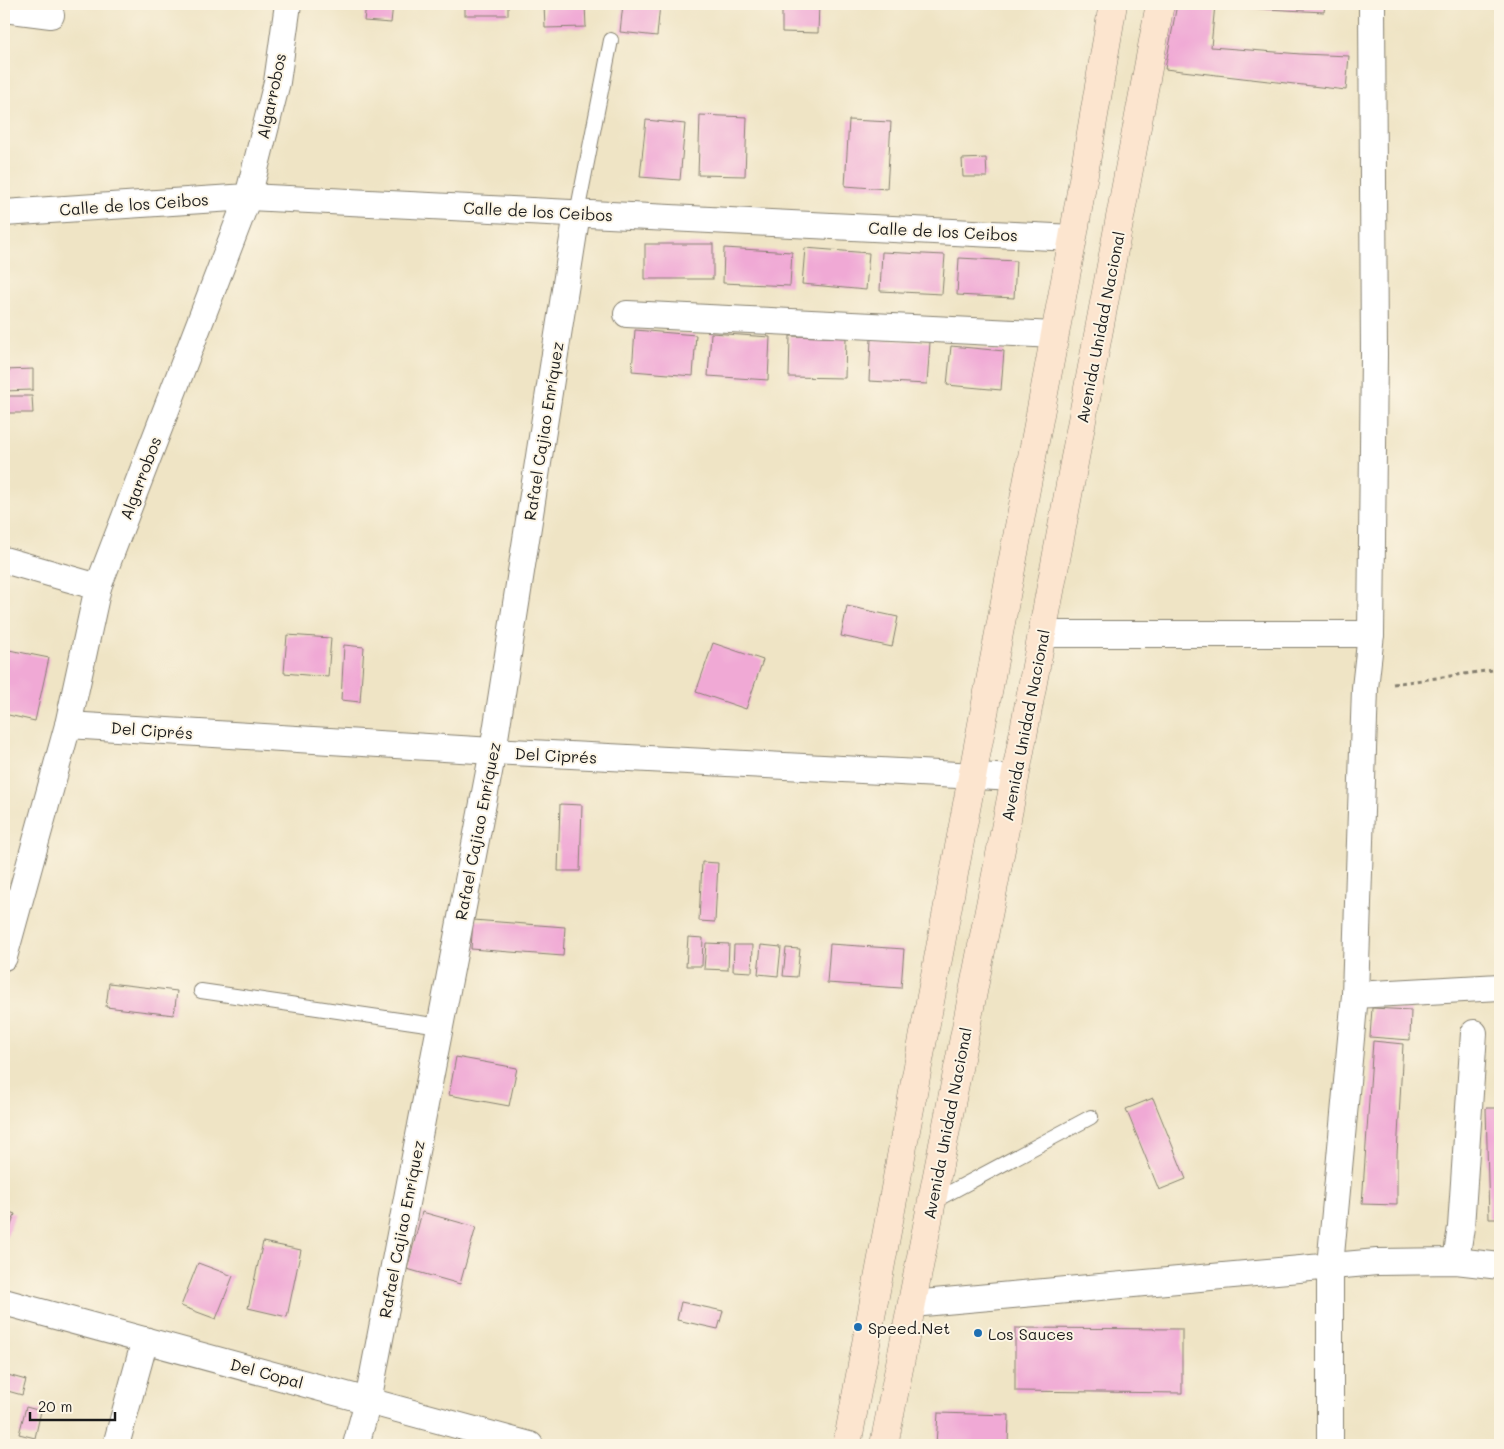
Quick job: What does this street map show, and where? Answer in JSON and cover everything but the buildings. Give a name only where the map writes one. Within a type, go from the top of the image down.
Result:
[{"type":"main road","points":[[848,1445],[1072,238],[1112,4]]},
{"type":"main road","name":"Avenida Unidad Nacional","points":[[884,1445],[1015,778],[1160,4]]},
{"type":"street","name":"Algarrobos","points":[[4,957],[68,725],[98,587],[248,197],[277,82],[288,4]]},
{"type":"street","points":[[1330,1445],[1330,1266],[1355,995],[1365,688],[1372,634],[1374,364],[1372,4]]},
{"type":"street","points":[[4,9],[51,14]]},
{"type":"street","name":"Calle de los Ceibos","points":[[4,213],[248,197],[1072,238]]},
{"type":"street","name":"Rafael Cajiao Enríquez","points":[[356,1445],[368,1401],[493,752],[577,213]]},
{"type":"street","points":[[628,314],[1054,335]]},
{"type":"street","points":[[4,560],[98,587]]},
{"type":"street","points":[[1042,634],[1372,634]]},
{"type":"street","name":"Del Ciprés","points":[[68,725],[493,752],[1015,778]]},
{"type":"street","points":[[1355,995],[1500,987]]},
{"type":"street","points":[[1456,1261],[1461,1227],[1474,1033]]},
{"type":"street","points":[[912,1304],[1377,1262],[1456,1261],[1500,1266]]},
{"type":"street","name":"Del Copal","points":[[4,1302],[530,1445]]},
{"type":"street","points":[[116,1445],[145,1340]]},
{"type":"lane","points":[[577,213],[611,40]]},
{"type":"lane","points":[[201,991],[440,1026]]},
{"type":"lane","points":[[932,1202],[1091,1117]]},
{"type":"path","points":[[1365,688],[1500,669]]},
{"type":"place","name":"Speed.Net","points":[[858,1327]]},
{"type":"place","name":"Los Sauces","points":[[978,1333]]}]
